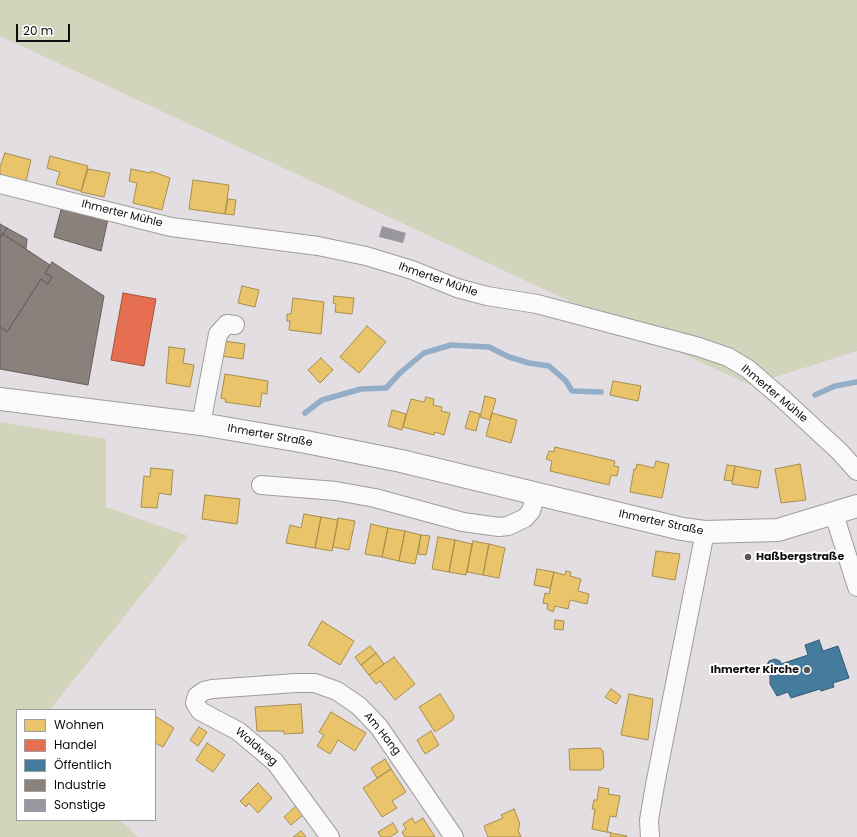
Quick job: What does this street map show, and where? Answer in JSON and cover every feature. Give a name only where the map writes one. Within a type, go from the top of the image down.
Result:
[{"type":"main road","name":"Ihmerter Straße","points":[[0,399],[201,424],[306,442],[401,461],[682,529],[705,532],[778,530],[857,506]]},
{"type":"street","name":"Ihmerter Mühle","points":[[0,184],[171,227],[318,246],[366,256],[412,270],[457,288],[486,296],[537,304],[699,347],[728,357],[748,369],[840,452],[857,471]]},
{"type":"street","points":[[201,424],[218,334],[227,324],[235,325]]},
{"type":"street","points":[[262,485],[336,491],[375,498],[463,522],[499,527],[508,526],[525,518],[531,511],[536,494]]},
{"type":"street","points":[[834,514],[857,587]]},
{"type":"street","points":[[650,837],[649,820],[655,785],[705,532]]},
{"type":"street","name":"Am Hang","points":[[204,691],[310,683],[319,684],[336,691],[359,706],[379,727],[454,837]]},
{"type":"street","name":"Waldweg","points":[[204,691],[195,699],[197,709],[238,731],[264,751],[284,774],[330,837]]},
{"type":"green space","points":[[0,0],[857,0],[857,351],[750,385],[0,36]]},
{"type":"green space","points":[[0,422],[106,439],[106,507],[188,536],[51,709],[16,709],[16,821],[121,821],[138,837],[0,837]]},
{"type":"building: Wohnen","points":[[5,153],[31,160],[26,181],[0,175],[0,167]]},
{"type":"building: Wohnen","points":[[50,156],[88,166],[81,191],[56,184],[60,172],[47,168]]},
{"type":"building: Wohnen","points":[[88,169],[110,173],[104,197],[81,192]]},
{"type":"building: Wohnen","points":[[131,169],[150,173],[151,171],[170,178],[162,210],[133,203],[137,183],[129,181]]},
{"type":"building: Wohnen","points":[[193,180],[229,185],[225,214],[189,209]]},
{"type":"building: Wohnen","points":[[228,199],[236,200],[234,215],[225,214]]},
{"type":"building: Wohnen","points":[[242,286],[259,290],[255,307],[238,303]]},
{"type":"building: Wohnen","points":[[334,296],[354,298],[352,314],[335,312],[336,304],[333,303]]},
{"type":"building: Wohnen","points":[[293,298],[324,302],[321,334],[289,330],[290,321],[287,321],[287,314],[291,314]]},
{"type":"building: Wohnen","points":[[367,326],[386,342],[359,373],[340,357]]},
{"type":"building: Wohnen","points":[[224,341],[245,344],[243,359],[221,356]]},
{"type":"building: Wohnen","points":[[169,347],[185,349],[183,363],[194,365],[190,387],[166,383]]},
{"type":"building: Wohnen","points":[[321,358],[333,370],[320,383],[308,370]]},
{"type":"building: Wohnen","points":[[225,374],[268,381],[267,394],[262,393],[260,407],[225,402],[226,399],[221,398]]},
{"type":"building: Wohnen","points":[[613,381],[641,386],[638,401],[610,395]]},
{"type":"building: Wohnen","points":[[485,396],[496,399],[490,420],[480,417]]},
{"type":"building: Wohnen","points":[[426,397],[434,399],[433,405],[442,407],[441,411],[450,413],[444,435],[435,432],[434,435],[403,427],[411,399],[424,402]]},
{"type":"building: Wohnen","points":[[392,410],[406,414],[402,430],[388,426]]},
{"type":"building: Wohnen","points":[[470,411],[480,414],[476,431],[465,428]]},
{"type":"building: Wohnen","points":[[492,413],[517,420],[511,443],[486,436]]},
{"type":"building: Wohnen","points":[[555,447],[615,461],[614,466],[619,467],[617,476],[611,475],[609,485],[550,471],[552,461],[546,459],[549,451],[554,452]]},
{"type":"building: Wohnen","points":[[656,461],[669,464],[662,498],[630,492],[634,469],[636,469],[637,464],[654,468]]},
{"type":"building: Wohnen","points":[[800,464],[806,500],[781,503],[775,469]]},
{"type":"building: Wohnen","points":[[727,465],[735,466],[732,481],[724,480]]},
{"type":"building: Wohnen","points":[[735,466],[761,471],[758,488],[732,484]]},
{"type":"building: Wohnen","points":[[151,468],[173,470],[171,495],[159,493],[157,508],[141,507],[144,476],[150,477]]},
{"type":"building: Wohnen","points":[[205,495],[240,499],[237,524],[202,519]]},
{"type":"building: Wohnen","points":[[304,514],[321,517],[315,548],[286,543],[290,525],[301,528]]},
{"type":"building: Wohnen","points":[[321,517],[338,520],[332,551],[315,548]]},
{"type":"building: Wohnen","points":[[338,518],[355,521],[349,550],[333,547]]},
{"type":"building: Wohnen","points":[[371,524],[388,528],[382,557],[365,554]]},
{"type":"building: Wohnen","points":[[388,528],[405,531],[399,561],[382,557]]},
{"type":"building: Wohnen","points":[[405,531],[421,535],[415,564],[399,561]]},
{"type":"building: Wohnen","points":[[421,535],[430,536],[426,555],[418,554]]},
{"type":"building: Wohnen","points":[[438,537],[455,540],[449,572],[432,569]]},
{"type":"building: Wohnen","points":[[455,540],[472,544],[466,575],[449,572]]},
{"type":"building: Wohnen","points":[[473,541],[489,544],[483,575],[467,572]]},
{"type":"building: Wohnen","points":[[489,544],[505,548],[499,578],[483,575]]},
{"type":"building: Wohnen","points":[[656,551],[680,554],[675,580],[652,576]]},
{"type":"building: Wohnen","points":[[537,569],[554,572],[550,588],[534,585]]},
{"type":"building: Wohnen","points":[[566,571],[571,572],[570,576],[581,579],[578,591],[589,594],[587,604],[570,600],[568,609],[555,606],[553,612],[547,609],[548,604],[543,603],[545,593],[549,594],[554,572],[565,575]]},
{"type":"building: Wohnen","points":[[555,620],[564,621],[563,630],[554,629]]},
{"type":"building: Wohnen","points":[[322,621],[354,641],[340,665],[308,645]]},
{"type":"building: Wohnen","points":[[370,646],[376,653],[361,665],[355,657]]},
{"type":"building: Wohnen","points":[[376,653],[384,664],[369,675],[361,665]]},
{"type":"building: Wohnen","points":[[394,657],[415,684],[395,700],[380,681],[376,684],[369,675]]},
{"type":"building: Wohnen","points":[[611,689],[621,696],[616,704],[605,697]]},
{"type":"building: Wohnen","points":[[440,694],[454,716],[453,720],[435,732],[419,707]]},
{"type":"building: Wohnen","points":[[629,694],[653,699],[648,740],[621,735]]},
{"type":"building: Wohnen","points":[[301,704],[303,733],[284,734],[284,731],[257,731],[255,707]]},
{"type":"building: Wohnen","points":[[331,712],[366,733],[355,751],[338,740],[330,754],[317,746],[324,735],[319,732]]},
{"type":"building: Wohnen","points":[[156,717],[174,728],[163,747],[156,744]]},
{"type":"building: Wohnen","points":[[199,727],[207,732],[198,746],[190,740]]},
{"type":"building: Wohnen","points":[[431,731],[439,745],[425,754],[417,740]]},
{"type":"building: Wohnen","points":[[207,743],[225,755],[213,772],[196,760]]},
{"type":"building: Wohnen","points":[[600,748],[603,751],[604,767],[601,770],[570,770],[569,749]]},
{"type":"building: Wohnen","points":[[385,759],[391,769],[377,778],[371,768]]},
{"type":"building: Wohnen","points":[[391,769],[406,792],[392,801],[397,808],[382,817],[363,788]]},
{"type":"building: Wohnen","points":[[258,783],[272,798],[258,813],[249,803],[246,807],[240,801]]},
{"type":"building: Wohnen","points":[[599,787],[609,789],[608,794],[620,796],[616,817],[610,816],[607,831],[611,833],[592,829],[595,809],[592,809],[594,800],[597,800]]},
{"type":"building: Wohnen","points":[[296,806],[303,815],[291,825],[284,817]]},
{"type":"building: Wohnen","points":[[514,809],[520,824],[518,830],[521,837],[488,837],[484,826],[503,818],[501,815]]},
{"type":"building: Wohnen","points":[[412,818],[415,823],[423,818],[435,837],[405,837],[402,832],[406,829],[403,824]]},
{"type":"building: Wohnen","points":[[393,823],[398,832],[390,837],[381,837],[378,832]]},
{"type":"building: Wohnen","points":[[301,831],[306,837],[293,837]]},
{"type":"building: Wohnen","points":[[611,833],[627,836],[610,837]]},
{"type":"building: Handel","points":[[123,293],[156,299],[144,366],[111,360]]},
{"type":"building: Öffentlich","name":"Ihmerter Kirche","points":[[819,640],[823,651],[838,646],[849,678],[833,683],[834,687],[821,691],[820,689],[791,698],[788,692],[777,696],[770,684],[770,674],[767,665],[769,661],[775,659],[780,661],[781,664],[808,655],[805,645]]},
{"type":"building: Industrie","points":[[63,202],[108,219],[101,251],[54,237]]},
{"type":"building: Industrie","points":[[0,224],[7,228],[0,238]]},
{"type":"building: Industrie","points":[[7,228],[27,239],[26,249],[3,234]]},
{"type":"building: Industrie","points":[[3,234],[50,265],[45,273],[52,277],[48,284],[41,279],[7,332],[0,327],[0,238]]},
{"type":"building: Industrie","points":[[52,262],[104,296],[88,385],[0,369],[0,327],[7,332],[41,279],[48,284],[52,277],[45,273]]},
{"type":"building: Sonstige","points":[[382,226],[406,233],[403,243],[379,237]]},
{"type":"waterway","points":[[305,413],[322,400],[361,389],[386,388],[401,372],[424,353],[451,345],[489,347],[509,357],[529,363],[549,366],[566,381],[572,391],[601,392]]},
{"type":"waterway","points":[[815,395],[835,386],[857,382]]},
{"type":"place","name":"Haßbergstraße","points":[[748,557]]},
{"type":"place","name":"Ihmerter Kirche","points":[[807,670]]}]
